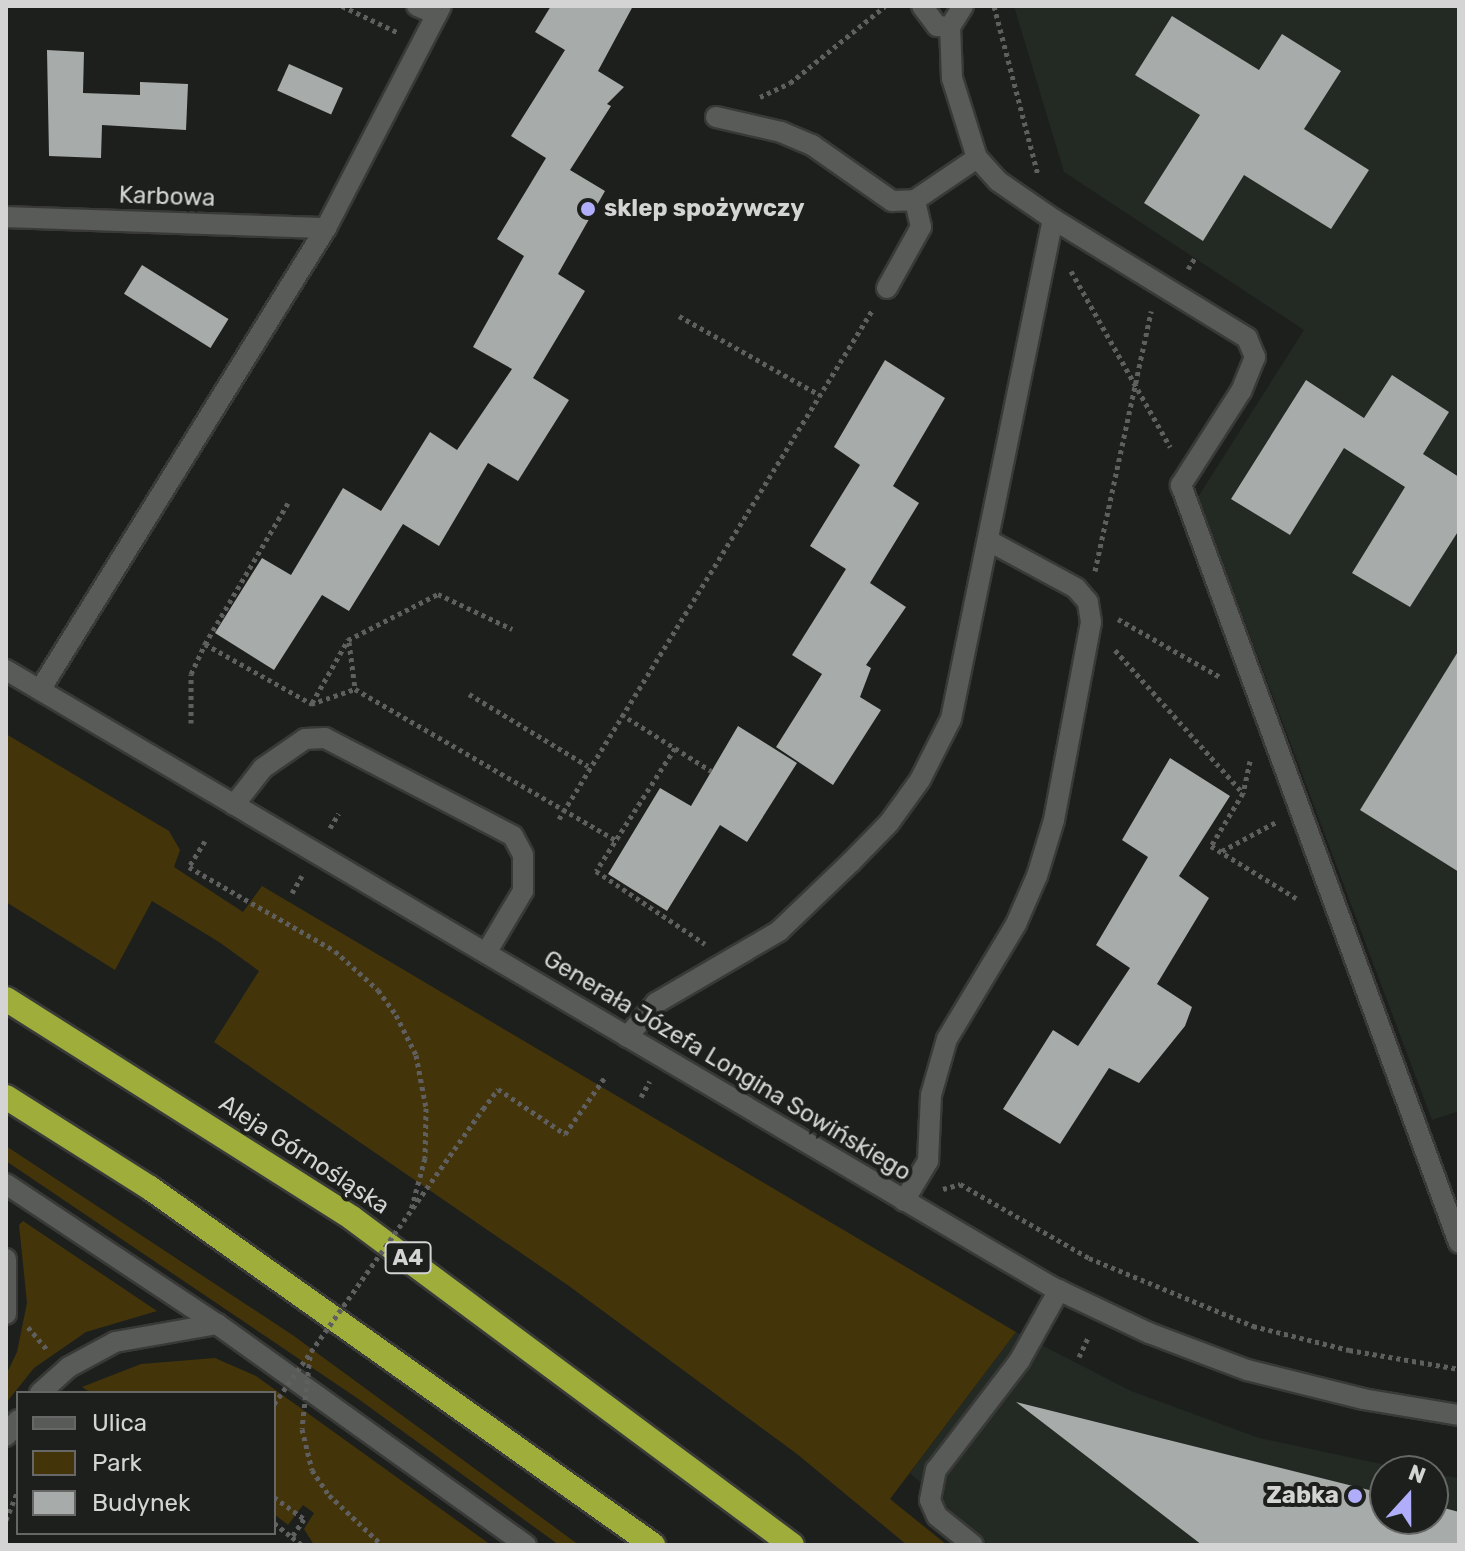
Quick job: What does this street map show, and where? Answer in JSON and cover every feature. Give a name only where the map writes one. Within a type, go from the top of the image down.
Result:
[{"type":"highway","name":"Aleja Górnośląska","points":[[6,999],[352,1218],[792,1545]]},
{"type":"highway","points":[[6,1097],[188,1215],[653,1545]]},
{"type":"street","points":[[922,6],[937,26],[950,27]]},
{"type":"street","points":[[963,6],[950,27],[952,78],[977,158],[998,181],[1048,221],[1247,338],[1255,357],[1241,391],[1181,485],[1459,1243]]},
{"type":"street","points":[[40,690],[326,228],[421,43],[431,9]]},
{"type":"street","points":[[716,117],[786,134],[812,145],[892,201],[915,200],[977,158]]},
{"type":"street","points":[[887,288],[921,227],[915,200]]},
{"type":"street","name":"Karbowa","points":[[6,217],[326,228]]},
{"type":"street","points":[[627,1037],[656,1003],[779,931],[889,823],[920,780],[951,719],[989,541],[1048,221]]},
{"type":"street","points":[[904,1201],[928,1161],[931,1095],[947,1039],[1016,924],[1037,876],[1054,820],[1090,612],[1076,588],[989,541]]},
{"type":"street","name":"Generała Józefa Longina Sowińskiego","points":[[6,670],[1059,1290],[1149,1333],[1247,1370],[1363,1399],[1459,1415]]},
{"type":"street","points":[[234,805],[263,768],[305,739],[325,738],[513,836],[523,855],[523,891],[486,953]]},
{"type":"street","points":[[6,1184],[217,1324],[526,1545]]},
{"type":"street","points":[[6,1259],[6,1314]]},
{"type":"street","points":[[973,1545],[937,1516],[930,1500],[936,1470],[1020,1360],[1059,1290]]},
{"type":"street","points":[[42,1391],[69,1367],[115,1342],[217,1324]]},
{"type":"path","points":[[342,6],[421,43]]},
{"type":"path","points":[[716,117],[790,83],[885,6]]},
{"type":"path","points":[[994,6],[1048,221],[1187,476]]},
{"type":"path","points":[[1090,612],[1157,283]]},
{"type":"path","points":[[559,819],[588,766],[887,288]]},
{"type":"path","points":[[679,316],[820,395]]},
{"type":"path","points":[[191,723],[191,674],[205,644],[288,503]]},
{"type":"path","points":[[311,704],[348,640],[438,594],[512,629]]},
{"type":"path","points":[[1090,612],[1261,705],[1243,793],[1211,846],[1299,900]]},
{"type":"path","points":[[1090,612],[1243,793]]},
{"type":"path","points":[[348,640],[355,689]]},
{"type":"path","points":[[205,644],[322,710],[325,738]]},
{"type":"path","points":[[311,704],[355,689],[616,840]]},
{"type":"path","points":[[469,694],[588,766]]},
{"type":"path","points":[[621,714],[711,771]]},
{"type":"path","points":[[675,748],[596,871],[716,951]]},
{"type":"path","points":[[1221,852],[1300,810]]},
{"type":"path","points":[[205,841],[189,867],[358,969],[378,990],[407,1036],[426,1108],[425,1158],[411,1210]]},
{"type":"path","points":[[276,1401],[498,1089],[565,1134],[605,1077]]},
{"type":"path","points":[[960,1184],[1089,1258],[1222,1314],[1349,1350],[1459,1369]]},
{"type":"path","points":[[25,1324],[50,1354]]},
{"type":"path","points":[[1079,1357],[1094,1326]]},
{"type":"path","points":[[311,1355],[302,1429],[312,1470],[329,1495],[382,1545]]},
{"type":"path","points":[[6,1520],[16,1495]]},
{"type":"path","points":[[276,1498],[304,1519],[292,1537]]},
{"type":"path","points":[[276,1525],[302,1545]]},
{"type":"shaded area","points":[[1014,6],[1459,6],[1459,1111],[1432,1120],[1198,497],[1304,330],[1064,172]]},
{"type":"shaded area","points":[[1016,1332],[1131,1391],[1259,1438],[1369,1461],[1369,1535],[1449,1535],[1449,1476],[1459,1478],[1459,1545],[989,1545],[910,1473]]},
{"type":"green space","points":[[6,734],[169,831],[180,850],[174,867],[243,912],[262,886],[1016,1332],[890,1499],[947,1545],[907,1545],[797,1454],[569,1286],[214,1042],[259,971],[219,942],[152,901],[115,970],[6,902]]},
{"type":"green space","points":[[6,1146],[294,1336],[579,1545],[559,1545],[357,1398],[6,1161]]},
{"type":"green space","points":[[23,1221],[157,1311],[86,1332],[34,1368],[6,1403],[6,1375],[17,1352],[27,1303],[19,1225]]},
{"type":"green space","points":[[215,1358],[256,1376],[491,1545],[314,1545],[304,1529],[314,1513],[303,1505],[288,1525],[276,1516],[276,1391],[88,1391],[82,1387],[141,1364]]},
{"type":"building","points":[[551,6],[633,6],[598,71],[624,87],[607,104],[611,106],[570,170],[605,191],[558,274],[585,291],[533,378],[569,400],[518,481],[488,463],[439,546],[403,524],[349,611],[322,595],[274,670],[215,633],[262,558],[291,575],[343,488],[381,511],[430,432],[457,450],[512,369],[473,347],[524,256],[497,239],[546,158],[511,136],[565,50],[535,32]]},
{"type":"building","points":[[1172,16],[1259,70],[1282,34],[1341,71],[1304,129],[1369,170],[1331,229],[1244,175],[1203,241],[1144,203],[1200,115],[1135,75]]},
{"type":"building","points":[[47,50],[84,52],[83,93],[140,95],[140,82],[188,84],[186,130],[102,125],[101,158],[49,156]]},
{"type":"building","points":[[289,64],[343,88],[331,114],[277,90]]},
{"type":"building","points":[[142,265],[229,319],[210,348],[124,294]]},
{"type":"building","points":[[885,360],[945,398],[893,486],[919,503],[870,583],[906,607],[866,665],[871,668],[860,697],[881,710],[833,785],[776,747],[822,674],[792,655],[846,569],[810,546],[860,465],[834,447]]},
{"type":"building","points":[[1392,375],[1449,412],[1423,454],[1459,477],[1459,530],[1410,607],[1352,573],[1405,487],[1344,448],[1290,535],[1231,499],[1306,380],[1364,418]]},
{"type":"building","points":[[1459,650],[1459,872],[1360,810]]},
{"type":"building","points":[[738,726],[797,763],[747,842],[720,825],[667,911],[608,874],[660,788],[691,806]]},
{"type":"building","points":[[1170,758],[1230,796],[1179,876],[1209,898],[1157,984],[1192,1007],[1185,1026],[1139,1083],[1109,1068],[1060,1144],[1003,1109],[1053,1030],[1078,1046],[1130,968],[1096,945],[1148,857],[1122,840]]},
{"type":"building","points":[[1016,1402],[1369,1490],[1369,1535],[1449,1535],[1449,1509],[1459,1512],[1459,1545],[1202,1545]]},
{"type":"place","name":"sklep spożywczy","points":[[588,209]]},
{"type":"place","name":"Zabka","points":[[1355,1496]]}]
